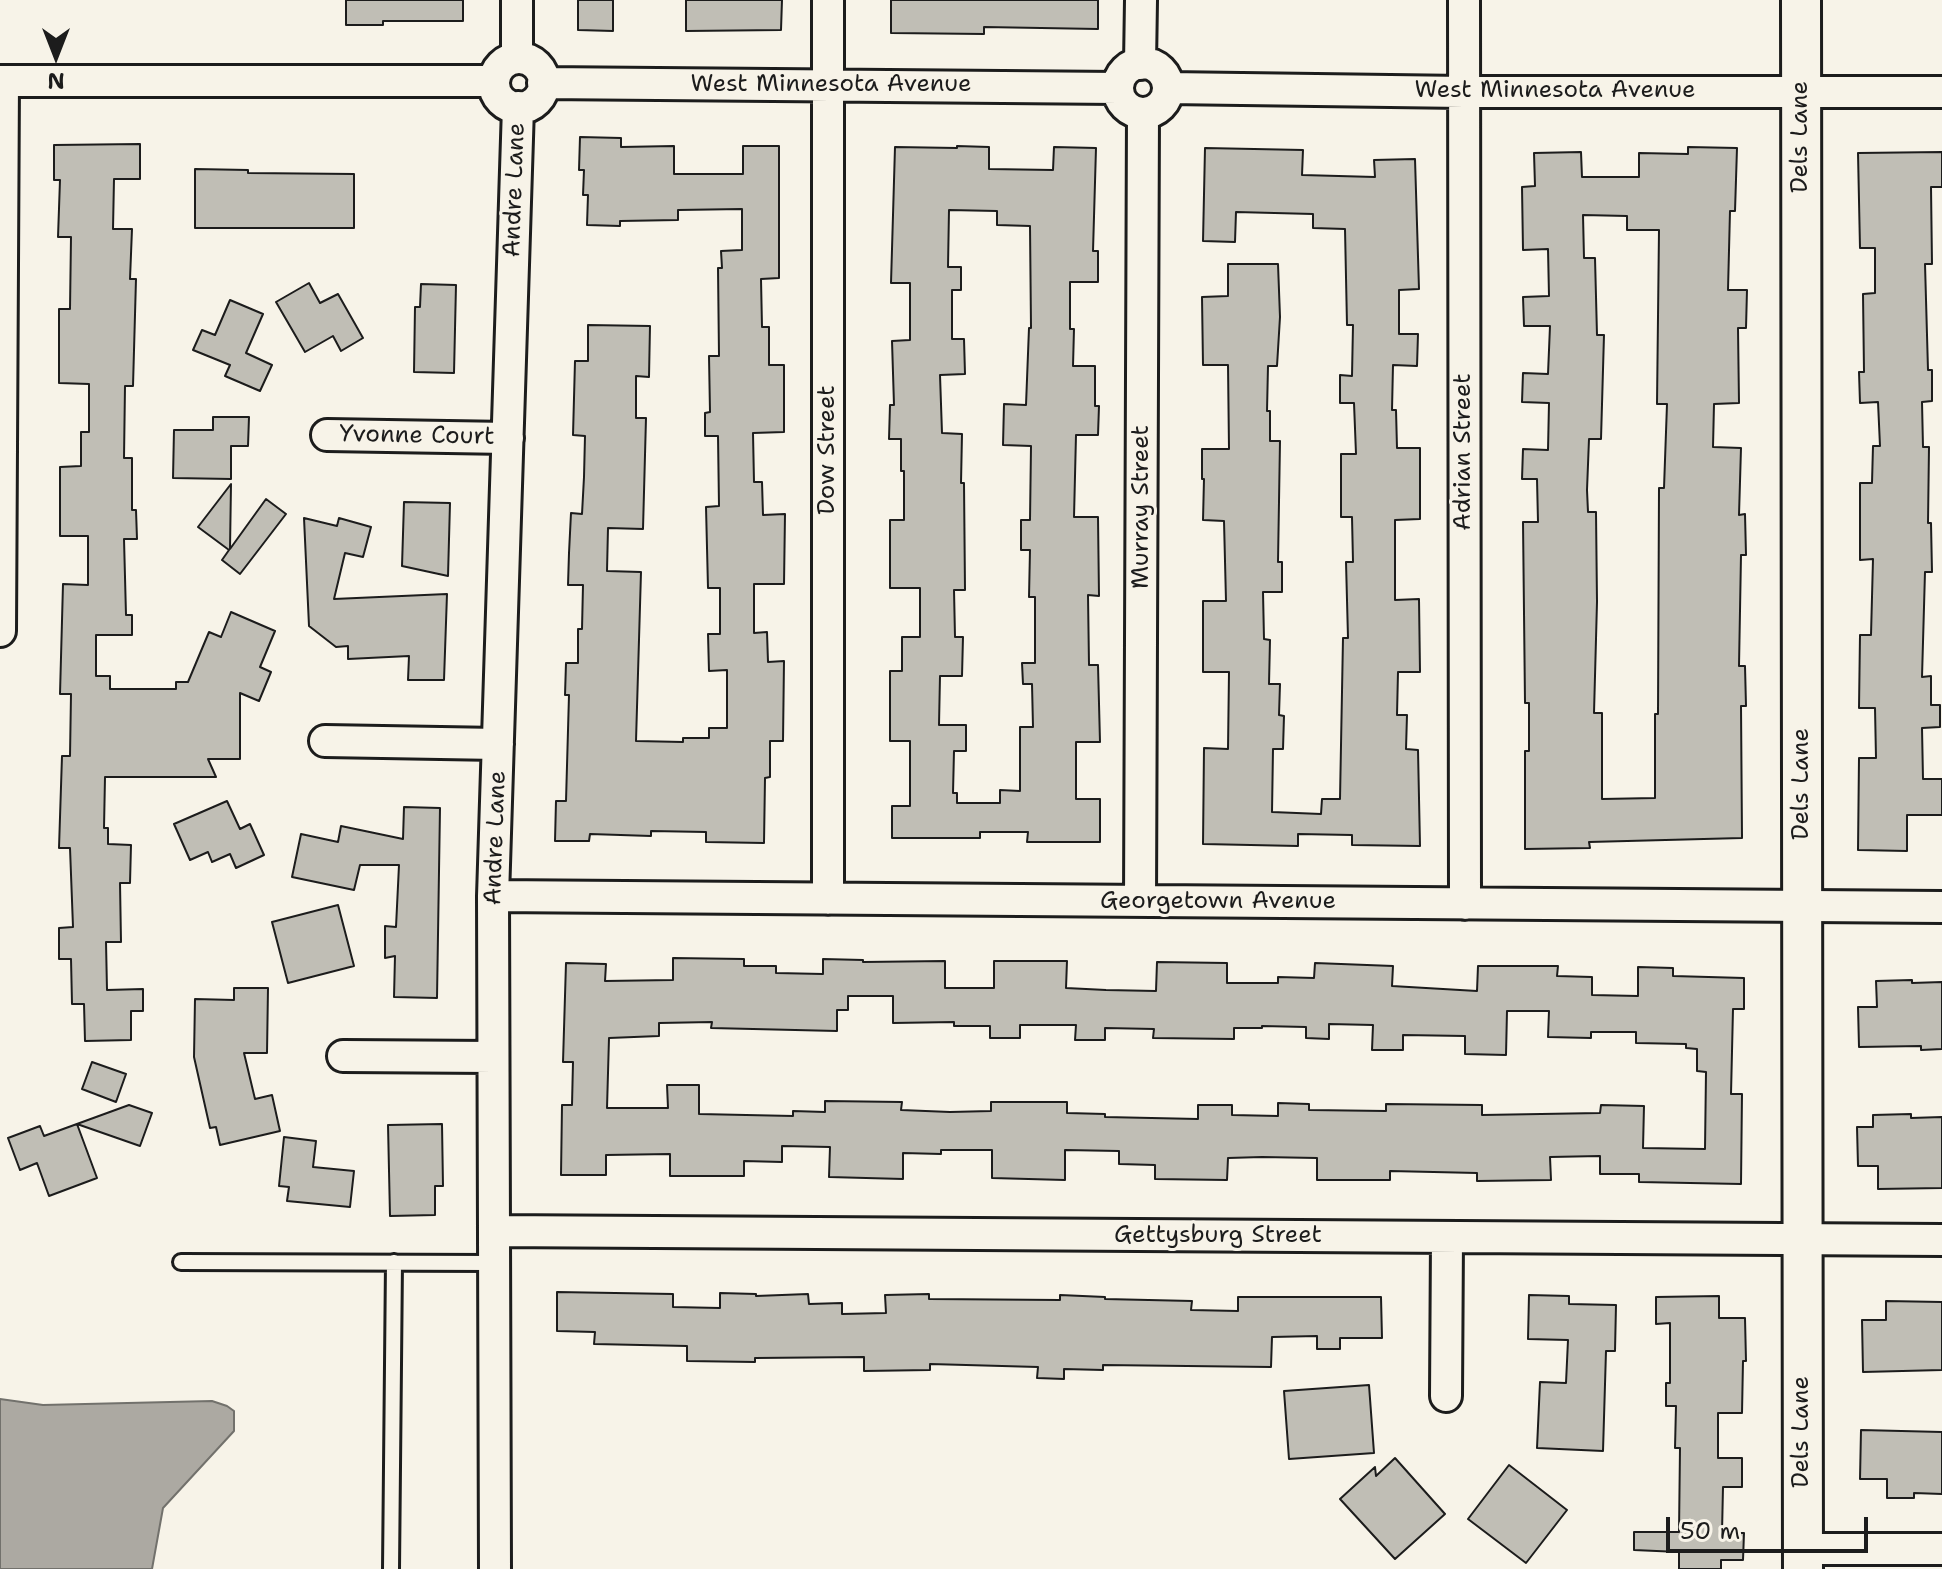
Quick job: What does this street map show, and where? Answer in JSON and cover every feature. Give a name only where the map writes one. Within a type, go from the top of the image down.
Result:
[{"type":"street","points":[[517,0],[517,58]]},
{"type":"street","name":"Dow Street","points":[[828,0],[828,899]]},
{"type":"street","points":[[1140,64],[1141,0]]},
{"type":"street","name":"Adrian Street","points":[[1464,0],[1465,904]]},
{"type":"street","name":"Dels Lane","points":[[1801,0],[1803,1559]]},
{"type":"street","points":[[517,58],[533,62],[542,75],[543,83],[542,91],[533,103],[518,107],[510,106],[498,97],[494,81],[499,68],[510,59],[517,58]]},
{"type":"street","points":[[1140,64],[1149,64],[1163,73],[1168,88],[1163,103],[1151,112],[1135,112],[1123,103],[1118,88],[1127,69],[1140,64]]},
{"type":"street","points":[[0,631],[2,81],[494,81]]},
{"type":"street","name":"West Minnesota Avenue","points":[[543,83],[1118,88]]},
{"type":"street","name":"West Minnesota Avenue","points":[[1168,88],[1464,92],[1942,92]]},
{"type":"street","name":"Andre Lane","points":[[495,1569],[493,896],[518,107]]},
{"type":"street","name":"Murray Street","points":[[1140,901],[1143,113]]},
{"type":"street","name":"Yvonne Court","points":[[327,435],[508,438]]},
{"type":"street","points":[[325,741],[498,744]]},
{"type":"street","name":"Georgetown Avenue","points":[[493,896],[1942,907]]},
{"type":"street","points":[[343,1056],[493,1057]]},
{"type":"street","name":"Gettysburg Street","points":[[494,1231],[1942,1240]]},
{"type":"street","points":[[1446,1396],[1447,1238]]},
{"type":"street","points":[[1803,1559],[1942,1549]]},
{"type":"lane","points":[[181,1262],[493,1263]]},
{"type":"lane","points":[[391,1569],[394,1262]]},
{"type":"shaded area","points":[[0,1399],[43,1405],[212,1401],[234,1411],[234,1431],[163,1508],[152,1569],[0,1569]]},
{"type":"building","points":[[346,0],[463,0],[463,21],[383,21],[383,25],[346,25]]},
{"type":"building","points":[[578,0],[613,0],[613,31],[578,30]]},
{"type":"building","points":[[686,0],[782,0],[781,30],[686,31]]},
{"type":"building","points":[[891,0],[1098,0],[1098,29],[984,27],[984,34],[891,33]]},
{"type":"building","points":[[580,137],[621,138],[621,147],[674,146],[674,174],[743,174],[743,146],[779,146],[779,278],[761,279],[762,327],[769,327],[769,365],[784,365],[784,432],[753,433],[754,482],[762,482],[763,515],[785,514],[784,584],[754,584],[754,633],[767,632],[768,662],[784,661],[783,741],[770,741],[770,777],[765,778],[764,843],[706,842],[706,832],[651,831],[651,836],[590,834],[589,841],[555,841],[556,801],[566,801],[569,695],[565,695],[566,663],[578,663],[578,629],[582,629],[583,585],[568,585],[571,513],[582,514],[584,477],[585,436],[573,435],[575,361],[588,361],[588,325],[650,326],[649,377],[636,376],[636,418],[646,418],[643,529],[608,528],[607,571],[641,572],[636,741],[683,742],[683,738],[709,738],[709,728],[727,728],[727,670],[709,671],[708,634],[720,634],[720,588],[708,588],[706,507],[719,506],[718,436],[705,436],[705,413],[710,412],[709,356],[719,356],[718,268],[722,268],[721,251],[742,250],[742,209],[678,210],[678,220],[620,221],[620,226],[587,225],[588,195],[583,195],[584,170],[579,170]]},
{"type":"building","points":[[140,144],[140,179],[114,179],[113,229],[132,229],[130,279],[136,279],[133,386],[125,386],[124,458],[132,458],[132,510],[136,510],[137,539],[124,539],[126,615],[132,615],[132,635],[96,635],[96,676],[110,676],[110,689],[176,689],[176,682],[188,682],[209,632],[221,637],[231,612],[275,631],[260,667],[271,672],[259,701],[240,693],[240,759],[208,759],[216,777],[105,777],[104,828],[108,828],[108,844],[131,845],[130,883],[120,883],[121,942],[106,942],[107,990],[143,989],[143,1011],[131,1011],[131,1040],[85,1041],[84,1004],[72,1004],[71,959],[59,959],[59,928],[73,927],[70,848],[59,848],[62,756],[70,756],[71,694],[60,694],[63,584],[88,585],[88,536],[60,536],[60,467],[81,466],[81,432],[89,432],[89,384],[59,383],[59,309],[70,309],[71,237],[58,237],[60,180],[54,180],[54,145]]},
{"type":"building","points":[[895,147],[989,147],[989,169],[1053,170],[1054,147],[1096,148],[1093,251],[1098,251],[1098,282],[1070,282],[1070,329],[1074,329],[1073,366],[1095,366],[1095,406],[1099,406],[1098,435],[1076,435],[1074,517],[1098,517],[1099,596],[1088,595],[1089,665],[1098,665],[1100,742],[1076,742],[1076,799],[1100,799],[1100,842],[1027,842],[1028,832],[980,832],[980,838],[892,838],[892,806],[910,806],[910,741],[890,741],[890,671],[902,671],[902,637],[920,637],[920,588],[890,588],[890,520],[904,520],[901,439],[889,439],[890,405],[894,405],[892,341],[910,340],[910,283],[891,283]],"holes":[[[949,210],[997,211],[997,225],[1030,226],[1031,328],[1026,405],[1004,404],[1003,445],[1031,446],[1030,520],[1021,520],[1021,550],[1030,550],[1029,597],[1035,597],[1035,663],[1022,663],[1023,684],[1032,684],[1033,727],[1020,727],[1020,791],[1000,790],[1000,803],[957,803],[957,793],[953,793],[954,751],[966,751],[966,725],[939,725],[940,676],[962,676],[963,637],[955,637],[954,590],[965,590],[962,434],[942,433],[940,375],[965,374],[964,339],[952,339],[952,290],[961,290],[961,267],[948,267]]]},
{"type":"building","points":[[1688,147],[1737,148],[1735,211],[1730,211],[1728,290],[1747,290],[1746,328],[1738,328],[1739,403],[1714,404],[1713,447],[1741,448],[1739,515],[1745,514],[1746,555],[1741,555],[1739,666],[1745,666],[1746,706],[1741,706],[1742,838],[1589,842],[1590,848],[1525,849],[1525,751],[1529,751],[1529,703],[1525,703],[1523,522],[1538,522],[1537,479],[1522,479],[1523,449],[1548,450],[1549,403],[1522,402],[1523,373],[1548,374],[1550,326],[1524,326],[1523,297],[1549,296],[1548,249],[1523,250],[1522,187],[1535,186],[1534,153],[1581,152],[1582,177],[1639,177],[1639,153],[1688,154]],"holes":[[[1583,215],[1627,216],[1627,230],[1659,230],[1657,404],[1667,404],[1664,488],[1659,488],[1655,798],[1602,799],[1602,713],[1594,713],[1596,512],[1588,512],[1587,490],[1589,439],[1601,439],[1604,335],[1597,335],[1595,258],[1584,258]]]},
{"type":"building","points":[[1205,148],[1303,150],[1302,175],[1375,177],[1374,160],[1415,159],[1419,289],[1399,290],[1399,334],[1418,334],[1417,366],[1393,365],[1392,410],[1396,410],[1397,448],[1420,448],[1420,519],[1395,520],[1395,600],[1419,599],[1420,672],[1398,672],[1397,715],[1407,715],[1406,749],[1418,750],[1420,846],[1352,845],[1352,835],[1298,834],[1298,846],[1203,844],[1204,748],[1228,749],[1229,672],[1203,672],[1203,601],[1226,601],[1224,521],[1203,520],[1202,449],[1229,449],[1228,365],[1203,365],[1202,297],[1228,296],[1228,264],[1278,264],[1280,317],[1277,366],[1268,366],[1267,411],[1270,411],[1270,441],[1280,441],[1278,562],[1282,562],[1282,592],[1263,592],[1264,639],[1270,640],[1269,684],[1280,684],[1279,715],[1284,716],[1283,749],[1273,749],[1272,812],[1321,814],[1322,799],[1340,799],[1343,638],[1348,638],[1346,562],[1353,562],[1352,517],[1341,517],[1341,454],[1356,454],[1354,403],[1340,403],[1340,375],[1352,376],[1353,325],[1347,325],[1345,229],[1313,228],[1313,214],[1236,212],[1235,242],[1203,241]]},
{"type":"building","points":[[1942,152],[1942,187],[1931,187],[1932,264],[1925,264],[1928,370],[1932,370],[1932,401],[1922,402],[1923,447],[1929,447],[1928,523],[1931,523],[1932,572],[1925,572],[1922,677],[1931,676],[1931,705],[1940,705],[1940,727],[1922,728],[1923,779],[1942,779],[1942,815],[1907,815],[1907,851],[1858,850],[1859,758],[1876,758],[1875,708],[1859,708],[1860,635],[1871,635],[1873,559],[1860,560],[1860,483],[1872,483],[1873,446],[1880,446],[1878,402],[1860,403],[1859,372],[1864,372],[1863,294],[1875,293],[1875,248],[1860,248],[1858,153]]},
{"type":"building","points":[[195,169],[354,174],[354,228],[195,228]]},
{"type":"building","points":[[309,283],[320,303],[338,294],[363,338],[341,351],[333,336],[305,352],[276,302]]},
{"type":"building","points":[[421,284],[456,285],[454,373],[414,372],[415,307],[420,307]]},
{"type":"building","points":[[230,300],[263,314],[246,353],[272,365],[260,391],[225,376],[230,365],[193,350],[202,330],[215,335]]},
{"type":"building","points":[[213,417],[249,417],[248,446],[231,446],[231,479],[173,478],[174,430],[213,430]]},
{"type":"building","points":[[231,484],[230,549],[266,499],[286,514],[240,574],[222,560],[229,550],[198,527]]},
{"type":"building","points":[[404,502],[450,503],[448,576],[402,566]]},
{"type":"building","points":[[304,518],[337,526],[339,518],[371,527],[363,557],[345,553],[334,599],[447,594],[444,680],[408,680],[409,656],[348,659],[348,646],[336,647],[309,626]]},
{"type":"building","points":[[227,801],[240,829],[250,824],[264,855],[236,868],[230,854],[212,862],[208,852],[190,860],[174,824]]},
{"type":"building","points":[[404,807],[440,808],[437,998],[394,997],[395,956],[385,958],[385,926],[396,927],[399,865],[360,865],[354,890],[292,877],[301,834],[338,842],[341,826],[403,839]]},
{"type":"building","points":[[338,905],[354,966],[288,983],[272,922]]},
{"type":"building","points":[[673,958],[744,959],[744,966],[776,966],[776,973],[823,974],[823,959],[945,961],[945,988],[994,988],[994,961],[1067,961],[1066,988],[1106,990],[1156,991],[1157,962],[1227,963],[1227,983],[1278,983],[1278,977],[1314,978],[1315,963],[1393,966],[1392,986],[1477,991],[1478,966],[1558,966],[1557,976],[1592,977],[1592,995],[1638,996],[1638,967],[1673,968],[1673,976],[1744,978],[1744,1009],[1733,1009],[1731,1094],[1742,1094],[1741,1184],[1639,1182],[1639,1174],[1600,1174],[1600,1156],[1550,1157],[1551,1180],[1477,1181],[1477,1173],[1390,1171],[1390,1180],[1317,1180],[1317,1158],[1262,1157],[1228,1158],[1227,1180],[1155,1179],[1155,1165],[1119,1164],[1119,1151],[1065,1150],[1065,1180],[992,1178],[992,1150],[903,1153],[903,1179],[829,1177],[830,1147],[782,1146],[782,1162],[744,1161],[744,1176],[670,1176],[670,1154],[606,1155],[606,1175],[561,1175],[562,1105],[572,1105],[573,1062],[563,1062],[566,963],[606,964],[605,981],[673,980]],"holes":[[[848,996],[893,996],[893,1023],[954,1022],[954,1026],[990,1026],[990,1038],[1020,1038],[1020,1025],[1076,1025],[1075,1040],[1105,1040],[1105,1028],[1154,1029],[1153,1038],[1234,1039],[1234,1028],[1262,1026],[1306,1027],[1306,1038],[1329,1039],[1329,1024],[1373,1025],[1372,1050],[1403,1050],[1403,1035],[1465,1036],[1465,1054],[1506,1055],[1507,1011],[1549,1011],[1548,1037],[1591,1038],[1591,1032],[1636,1032],[1636,1043],[1686,1044],[1686,1048],[1697,1049],[1697,1071],[1706,1072],[1705,1149],[1643,1148],[1644,1106],[1601,1105],[1600,1113],[1482,1115],[1482,1105],[1386,1104],[1386,1111],[1309,1110],[1309,1104],[1278,1103],[1278,1116],[1232,1115],[1232,1105],[1198,1105],[1198,1119],[1067,1113],[1067,1102],[991,1102],[991,1111],[950,1112],[901,1110],[902,1102],[825,1101],[825,1112],[793,1111],[793,1116],[699,1114],[699,1085],[667,1085],[668,1108],[607,1108],[609,1038],[659,1036],[659,1023],[712,1022],[711,1028],[837,1031],[837,1010],[848,1010]]]},
{"type":"building","points":[[1912,980],[1912,983],[1942,982],[1942,1049],[1921,1050],[1921,1046],[1859,1047],[1858,1007],[1877,1007],[1876,981]]},
{"type":"building","points":[[234,988],[268,988],[267,1053],[244,1053],[255,1099],[272,1095],[280,1131],[220,1145],[216,1127],[210,1128],[194,1057],[195,999],[234,1000]]},
{"type":"building","points":[[92,1062],[126,1074],[116,1102],[82,1089]]},
{"type":"building","points":[[129,1105],[152,1113],[140,1146],[77,1124],[97,1178],[49,1196],[37,1163],[20,1170],[8,1138],[40,1126],[44,1136]]},
{"type":"building","points":[[1911,1114],[1911,1118],[1942,1117],[1942,1188],[1878,1189],[1878,1166],[1858,1166],[1857,1127],[1873,1127],[1873,1115]]},
{"type":"building","points":[[442,1124],[443,1186],[435,1186],[435,1215],[390,1216],[388,1125]]},
{"type":"building","points":[[284,1137],[316,1141],[313,1167],[354,1171],[350,1207],[287,1201],[289,1187],[279,1186]]},
{"type":"building","points":[[557,1292],[673,1294],[673,1307],[720,1308],[720,1293],[756,1296],[808,1294],[809,1304],[842,1303],[842,1314],[886,1313],[885,1295],[929,1294],[929,1299],[1060,1300],[1060,1295],[1105,1297],[1192,1301],[1191,1310],[1238,1311],[1238,1297],[1381,1297],[1382,1338],[1340,1338],[1340,1349],[1317,1349],[1317,1336],[1272,1337],[1271,1367],[1103,1365],[1103,1370],[1064,1369],[1064,1379],[1037,1378],[1038,1367],[930,1364],[930,1370],[864,1371],[864,1357],[755,1358],[755,1362],[687,1361],[687,1346],[594,1344],[595,1332],[557,1331]]},
{"type":"building","points":[[1529,1295],[1569,1296],[1569,1304],[1616,1305],[1615,1351],[1606,1351],[1603,1451],[1537,1448],[1540,1382],[1566,1383],[1568,1340],[1528,1339]]},
{"type":"building","points":[[1719,1296],[1719,1318],[1745,1318],[1742,1413],[1718,1413],[1718,1458],[1742,1458],[1742,1487],[1723,1487],[1722,1533],[1744,1533],[1743,1560],[1721,1560],[1721,1569],[1679,1569],[1679,1552],[1634,1550],[1634,1532],[1679,1532],[1680,1448],[1675,1448],[1676,1406],[1666,1406],[1666,1383],[1670,1383],[1670,1323],[1656,1324],[1656,1297]]},
{"type":"building","points":[[1886,1301],[1942,1302],[1942,1370],[1863,1372],[1862,1320],[1886,1320]]},
{"type":"building","points":[[1369,1385],[1374,1453],[1289,1459],[1284,1391]]},
{"type":"building","points":[[1861,1430],[1942,1432],[1942,1494],[1914,1493],[1914,1498],[1887,1498],[1887,1479],[1860,1479]]},
{"type":"building","points":[[1395,1458],[1445,1514],[1395,1559],[1340,1499],[1375,1467],[1376,1476]]},
{"type":"building","points":[[1509,1465],[1567,1510],[1526,1563],[1468,1519]]}]
